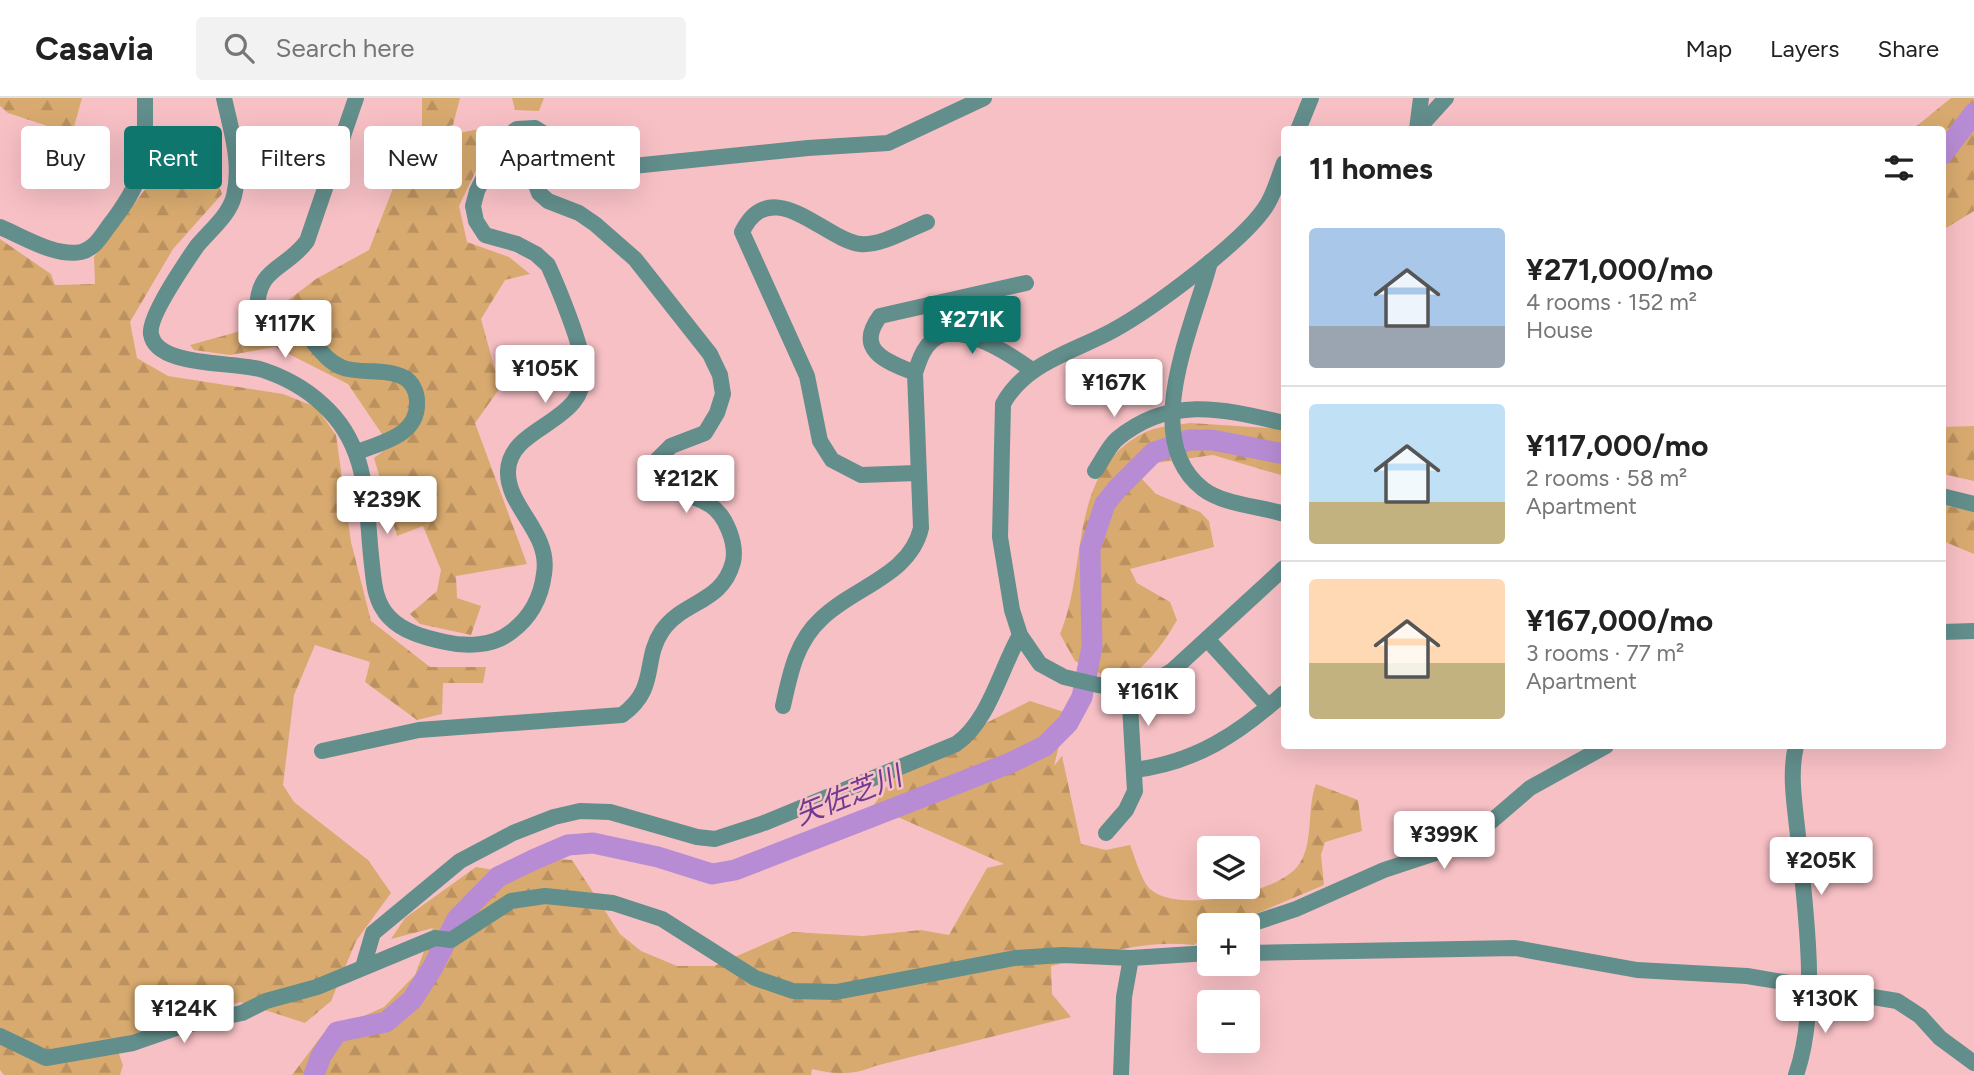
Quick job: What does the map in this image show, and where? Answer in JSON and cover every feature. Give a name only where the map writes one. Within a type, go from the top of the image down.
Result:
[{"type":"street","points":[[0,227],[54,250],[83,251],[95,245],[135,189],[142,171],[145,98]]},
{"type":"street","points":[[224,98],[236,155],[237,177],[233,200],[197,247],[152,323],[154,342],[166,355],[261,369],[294,383],[333,413],[357,452],[366,481],[374,584],[378,601],[390,618],[408,631],[445,642],[474,645],[503,638],[533,610],[545,571],[543,549],[510,486],[508,469],[514,451],[524,440],[566,413],[577,396],[584,365],[548,265],[536,254],[517,244],[485,235],[476,221],[473,206],[478,189]]},
{"type":"street","points":[[356,98],[307,241],[298,254],[270,271],[261,282],[257,295],[257,311],[297,326],[321,354],[342,368],[405,378],[415,389],[418,401],[415,420],[409,428],[393,439],[357,452]]},
{"type":"street","points":[[640,165],[808,148],[888,143],[955,105],[984,98]]},
{"type":"street","points":[[1300,126],[1311,98]]},
{"type":"street","points":[[1417,126],[1422,98]]},
{"type":"street","points":[[1420,126],[1446,98]]},
{"type":"street","points":[[1281,171],[1268,204],[1257,219],[1210,262],[1123,326],[1032,370],[1012,388],[1003,404],[1000,537],[1020,635],[1040,664],[1064,677],[1129,689],[1150,684],[1173,670],[1281,571]]},
{"type":"street","points":[[322,751],[419,730],[622,715],[636,705],[645,692],[655,647],[668,624],[718,591],[730,573],[734,555],[731,536],[721,516],[710,505],[667,487],[658,477],[656,461],[671,446],[705,433],[717,413],[723,394],[720,375],[710,354],[635,259],[595,224],[579,213],[548,201],[538,189]]},
{"type":"street","points":[[917,473],[861,475],[832,460],[820,441],[807,376],[742,232],[749,218],[762,210],[780,208],[858,244],[875,242],[927,222]]},
{"type":"street","points":[[1210,262],[1170,420],[1180,456],[1189,475],[1204,489],[1281,513]]},
{"type":"street","points":[[915,373],[880,359],[870,342],[872,326],[880,316],[1026,283]]},
{"type":"street","points":[[783,706],[796,657],[819,620],[843,600],[909,557],[920,528],[915,373],[924,350],[934,338],[949,334],[980,339],[1032,370]]},
{"type":"street","points":[[1095,471],[1115,440],[1209,408],[1281,422]]},
{"type":"street","points":[[1946,497],[1974,504]]},
{"type":"street","points":[[1946,632],[1974,631]]},
{"type":"street","points":[[363,967],[373,933],[460,861],[513,833],[554,817],[580,811],[610,812],[696,838],[715,839],[765,823],[956,744],[967,736],[977,722],[1020,635]]},
{"type":"street","points":[[1207,639],[1268,706]]},
{"type":"street","points":[[1106,833],[1126,810],[1135,791],[1129,689]]},
{"type":"street","points":[[1134,770],[1170,764],[1214,747],[1281,695]]},
{"type":"street","points":[[1260,921],[1296,909],[1384,870],[1466,843],[1530,788],[1601,749]]},
{"type":"street","points":[[1795,749],[1794,810],[1809,988],[1809,1024],[1796,1075]]},
{"type":"street","points":[[0,1036],[46,1058],[133,1043],[223,1015],[242,1013],[265,1001],[317,986],[443,939],[511,901],[545,897],[613,903],[662,919],[755,978],[793,991],[836,992],[1015,958],[1063,955],[1130,958],[1197,950]]},
{"type":"street","points":[[1260,953],[1515,948],[1637,970],[1747,976],[1897,1000],[1920,1016],[1940,1038],[1974,1063]]},
{"type":"street","points":[[1121,1075],[1124,997],[1130,958]]},
{"type":"green space","points":[[0,98],[82,98],[74,126],[48,126],[8,113],[0,106]]},
{"type":"green space","points":[[422,98],[460,98],[453,125],[422,126]]},
{"type":"green space","points":[[512,98],[544,98],[539,111],[515,110]]},
{"type":"green space","points":[[1951,98],[1974,98],[1974,211],[1946,228],[1946,126],[1917,126]]},
{"type":"green space","points":[[476,130],[476,171],[459,206],[467,242],[509,257],[530,274],[505,280],[481,319],[500,388],[475,423],[527,564],[456,576],[457,598],[481,606],[471,635],[420,624],[410,614],[437,591],[441,570],[423,526],[397,536],[374,458],[390,446],[348,384],[275,347],[230,355],[194,350],[190,345],[291,317],[287,301],[316,279],[369,250],[393,189],[462,189],[462,132]]},
{"type":"green space","points":[[145,189],[220,189],[222,194],[173,249],[130,322],[137,358],[168,376],[283,394],[316,407],[336,435],[351,542],[371,621],[430,667],[486,667],[483,683],[443,683],[442,714],[417,720],[365,682],[370,662],[315,645],[294,695],[283,785],[294,802],[368,860],[391,893],[356,941],[331,1001],[305,1023],[240,1002],[150,1029],[115,1044],[123,1065],[120,1075],[4,1075],[0,1070],[0,239],[51,274],[55,285],[95,284],[94,257]]},
{"type":"green space","points":[[1190,423],[1281,429],[1281,475],[1213,455],[1156,463],[1142,479],[1156,494],[1200,512],[1209,521],[1214,547],[1130,569],[1137,583],[1170,602],[1177,620],[1153,655],[1122,684],[1075,661],[1060,634],[1069,608],[1084,521],[1092,494],[1104,469],[1122,448],[1148,431]]},
{"type":"green space","points":[[1974,426],[1974,481],[1946,475],[1946,427]]},
{"type":"green space","points":[[1946,506],[1974,511],[1974,554],[1946,542]]},
{"type":"green space","points":[[1030,701],[1067,713],[1054,766],[1062,756],[1081,844],[1106,850],[1130,845],[1150,889],[1163,896],[1181,900],[1260,899],[1260,888],[1285,877],[1303,858],[1316,784],[1358,800],[1362,831],[1325,842],[1321,855],[1324,885],[1258,913],[1197,913],[1197,943],[1194,945],[1140,946],[1051,966],[1052,994],[1071,1017],[860,1071],[837,1073],[812,1069],[811,1075],[292,1075],[323,1034],[384,1007],[415,975],[433,928],[391,939],[405,918],[476,867],[513,873],[553,859],[572,860],[620,934],[641,951],[677,966],[714,966],[792,932],[863,936],[921,930],[949,935],[987,868],[1004,864],[873,806],[901,766]]},
{"type":"waterway","name":"矢佐芝川","points":[[1946,150],[1974,113]]},
{"type":"waterway","name":"矢佐芝川","points":[[314,1075],[321,1056],[337,1032],[386,1022],[412,1000],[433,967],[457,919],[498,877],[533,860],[568,845],[593,843],[658,857],[712,874],[735,870],[1010,763],[1045,746],[1068,723],[1082,697],[1092,647],[1090,549],[1105,504],[1117,489],[1153,453],[1189,440],[1212,440],[1281,453]]}]
